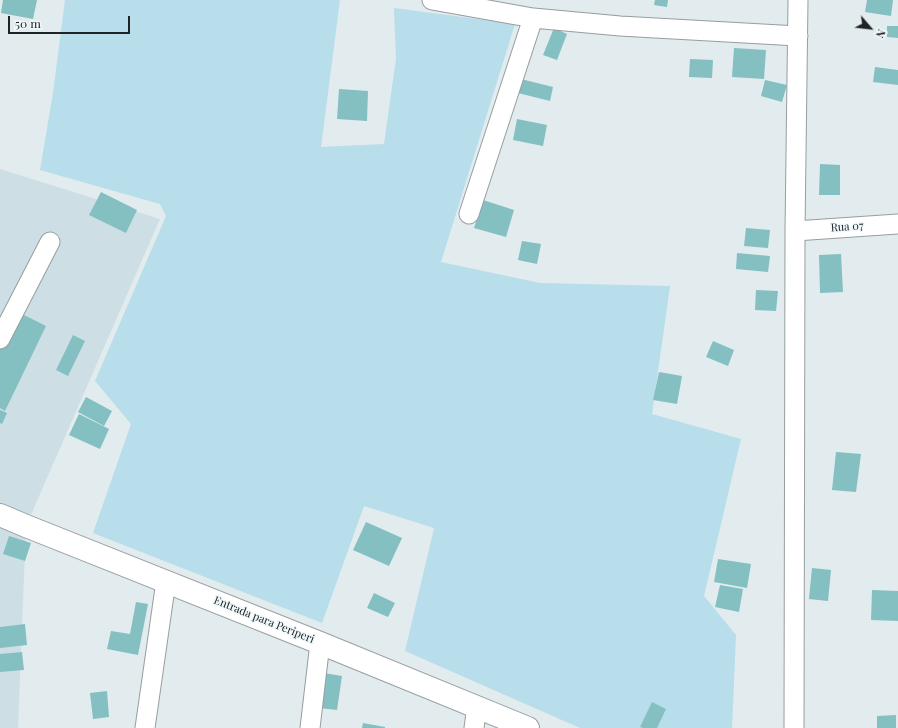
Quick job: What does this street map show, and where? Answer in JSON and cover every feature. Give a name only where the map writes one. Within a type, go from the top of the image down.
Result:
[{"type":"main road","name":"Entrada para Periperi","points":[[0,515],[320,642],[528,728]]},
{"type":"street","points":[[432,0],[533,18],[620,26],[798,36]]},
{"type":"street","points":[[794,728],[795,231],[798,0]]},
{"type":"street","points":[[469,214],[533,18]]},
{"type":"street","name":"Rua 07","points":[[795,231],[898,224]]},
{"type":"street","points":[[0,339],[50,242]]},
{"type":"street","points":[[145,728],[166,581]]},
{"type":"street","points":[[310,728],[320,642]]},
{"type":"street","points":[[474,728],[477,706]]},
{"type":"shaded area","points":[[65,0],[340,0],[321,147],[384,144],[396,59],[394,8],[515,24],[441,262],[540,283],[670,286],[652,414],[741,439],[704,596],[736,635],[732,728],[580,728],[405,651],[434,528],[364,506],[322,623],[93,533],[131,424],[95,381],[166,216],[160,204],[40,170],[53,93]]},
{"type":"shaded area","points":[[0,169],[160,219],[26,526],[18,728],[0,728]]},
{"type":"building","points":[[3,0],[37,0],[33,19],[1,13]]},
{"type":"building","points":[[655,0],[668,0],[667,7],[654,5]]},
{"type":"building","points":[[867,0],[893,0],[891,16],[865,12]]},
{"type":"building","points":[[887,26],[898,26],[898,38],[887,37]]},
{"type":"building","points":[[554,28],[567,34],[557,60],[543,55]]},
{"type":"building","points":[[734,48],[766,50],[764,79],[732,77]]},
{"type":"building","points":[[690,59],[713,60],[712,78],[689,77]]},
{"type":"building","points":[[875,67],[898,70],[898,85],[873,82]]},
{"type":"building","points":[[517,78],[553,87],[550,101],[514,92]]},
{"type":"building","points":[[765,80],[787,85],[782,102],[761,96]]},
{"type":"building","points":[[339,89],[368,91],[367,121],[337,119]]},
{"type":"building","points":[[517,119],[547,125],[543,146],[513,140]]},
{"type":"building","points":[[820,164],[840,165],[840,195],[819,195]]},
{"type":"building","points":[[101,192],[137,210],[126,233],[89,215]]},
{"type":"building","points":[[483,200],[514,210],[506,237],[474,228]]},
{"type":"building","points":[[746,228],[770,230],[768,248],[744,246]]},
{"type":"building","points":[[522,241],[541,244],[537,264],[518,260]]},
{"type":"building","points":[[737,253],[770,256],[768,272],[736,269]]},
{"type":"building","points":[[841,254],[843,292],[820,293],[819,255]]},
{"type":"building","points":[[756,290],[778,291],[776,311],[755,310]]},
{"type":"building","points":[[18,312],[46,326],[5,411],[0,408],[0,349]]},
{"type":"building","points":[[73,335],[85,341],[68,376],[56,370]]},
{"type":"building","points":[[713,341],[734,350],[728,366],[706,357]]},
{"type":"building","points":[[659,372],[682,376],[677,404],[653,400]]},
{"type":"building","points":[[86,397],[112,411],[104,426],[78,412]]},
{"type":"building","points":[[0,410],[7,413],[2,424],[0,423]]},
{"type":"building","points":[[79,414],[109,429],[100,449],[69,435]]},
{"type":"building","points":[[836,452],[861,454],[856,492],[832,490]]},
{"type":"building","points":[[366,522],[402,538],[389,566],[353,550]]},
{"type":"building","points":[[9,536],[31,543],[25,561],[3,554]]},
{"type":"building","points":[[718,559],[751,564],[747,588],[714,582]]},
{"type":"building","points":[[812,568],[831,570],[828,601],[809,599]]},
{"type":"building","points":[[720,585],[743,589],[739,612],[715,607]]},
{"type":"building","points":[[872,590],[898,591],[898,621],[871,620]]},
{"type":"building","points":[[374,593],[395,603],[388,617],[367,608]]},
{"type":"building","points":[[136,602],[148,604],[138,655],[107,649],[111,631],[130,634]]},
{"type":"building","points":[[25,624],[27,645],[0,648],[0,627]]},
{"type":"building","points":[[22,652],[24,670],[0,672],[0,654]]},
{"type":"building","points":[[324,673],[342,676],[337,710],[319,708]]},
{"type":"building","points":[[107,691],[109,717],[93,719],[90,693]]},
{"type":"building","points":[[652,702],[666,709],[657,728],[640,727]]},
{"type":"building","points":[[896,715],[896,728],[877,728],[877,716]]},
{"type":"building","points":[[363,723],[385,727],[385,728],[362,728]]}]
